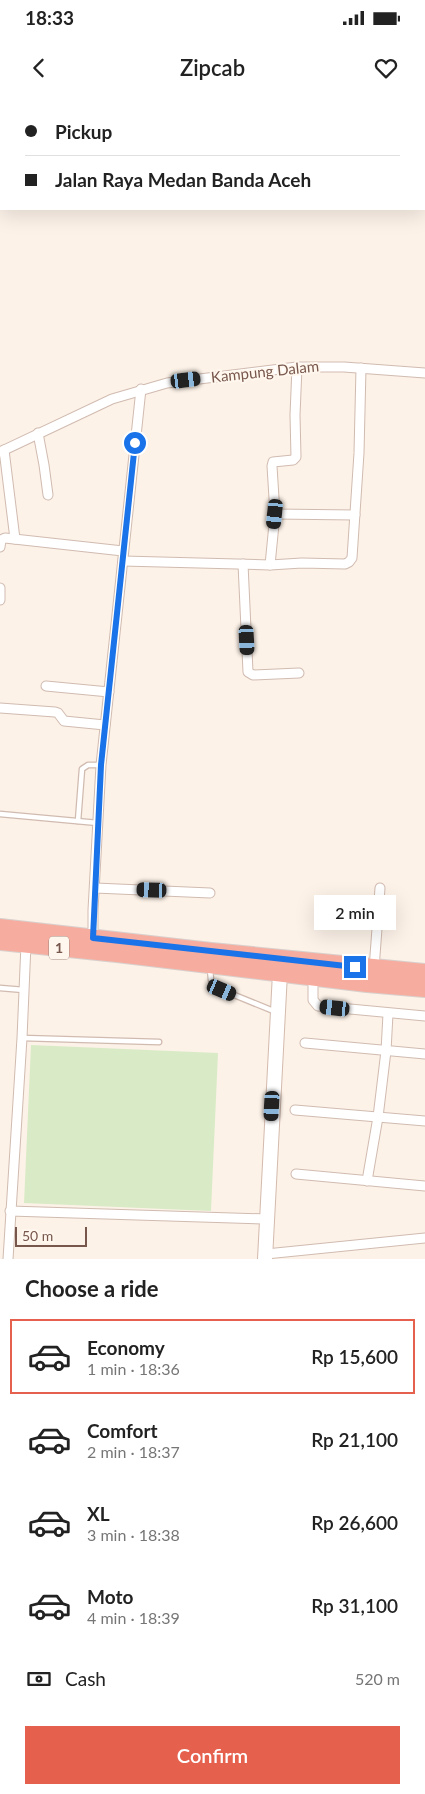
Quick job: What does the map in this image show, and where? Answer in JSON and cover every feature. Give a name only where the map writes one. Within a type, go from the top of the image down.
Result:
[{"type":"highway","name":"1","points":[[0,928],[93,938],[210,958],[280,974],[425,988]]},
{"type":"highway","name":"1","points":[[0,942],[425,973]]},
{"type":"main road","points":[[266,1256],[266,1219],[280,974]]},
{"type":"street","name":"Kampung Dalam","points":[[2,451],[112,399],[140,389],[166,383],[297,367],[329,366],[425,373]]},
{"type":"street","points":[[270,565],[275,514],[272,464],[293,460],[296,455],[297,367]]},
{"type":"street","points":[[124,561],[270,565],[302,563],[338,564],[349,562],[352,558],[359,452],[361,368]]},
{"type":"street","points":[[93,938],[101,765],[124,561],[123,551],[140,389]]},
{"type":"street","points":[[38,433],[48,495]]},
{"type":"street","points":[[2,451],[15,539]]},
{"type":"street","points":[[275,514],[355,515]]},
{"type":"street","points":[[0,547],[3,539],[15,539],[123,551]]},
{"type":"street","points":[[243,564],[248,672],[253,674],[299,673]]},
{"type":"street","points":[[0,588],[0,600]]},
{"type":"street","points":[[46,686],[109,692]]},
{"type":"street","points":[[0,708],[55,712],[58,713],[62,720],[106,726]]},
{"type":"street","points":[[95,888],[210,893]]},
{"type":"street","points":[[374,969],[380,888]]},
{"type":"street","points":[[8,1259],[26,944]]},
{"type":"street","points":[[313,977],[313,1000],[318,1006],[425,1016]]},
{"type":"street","points":[[367,1181],[378,1117],[386,1051],[388,1014]]},
{"type":"street","points":[[305,1043],[425,1054]]},
{"type":"street","points":[[295,1110],[425,1121]]},
{"type":"street","points":[[296,1174],[425,1186]]},
{"type":"street","points":[[10,1212],[266,1219]]},
{"type":"street","points":[[266,1256],[425,1238]]},
{"type":"lane","points":[[78,821],[82,769],[88,765],[101,765]]},
{"type":"lane","points":[[0,814],[98,822]]},
{"type":"lane","points":[[210,958],[211,980],[222,990],[278,1012]]},
{"type":"lane","points":[[0,988],[24,990]]},
{"type":"lane","points":[[22,1038],[159,1042]]},
{"type":"green space","points":[[31,1045],[218,1053],[211,1211],[24,1203]]},
{"type":"route","points":[[135,443],[101,765],[93,938],[355,967]]}]
